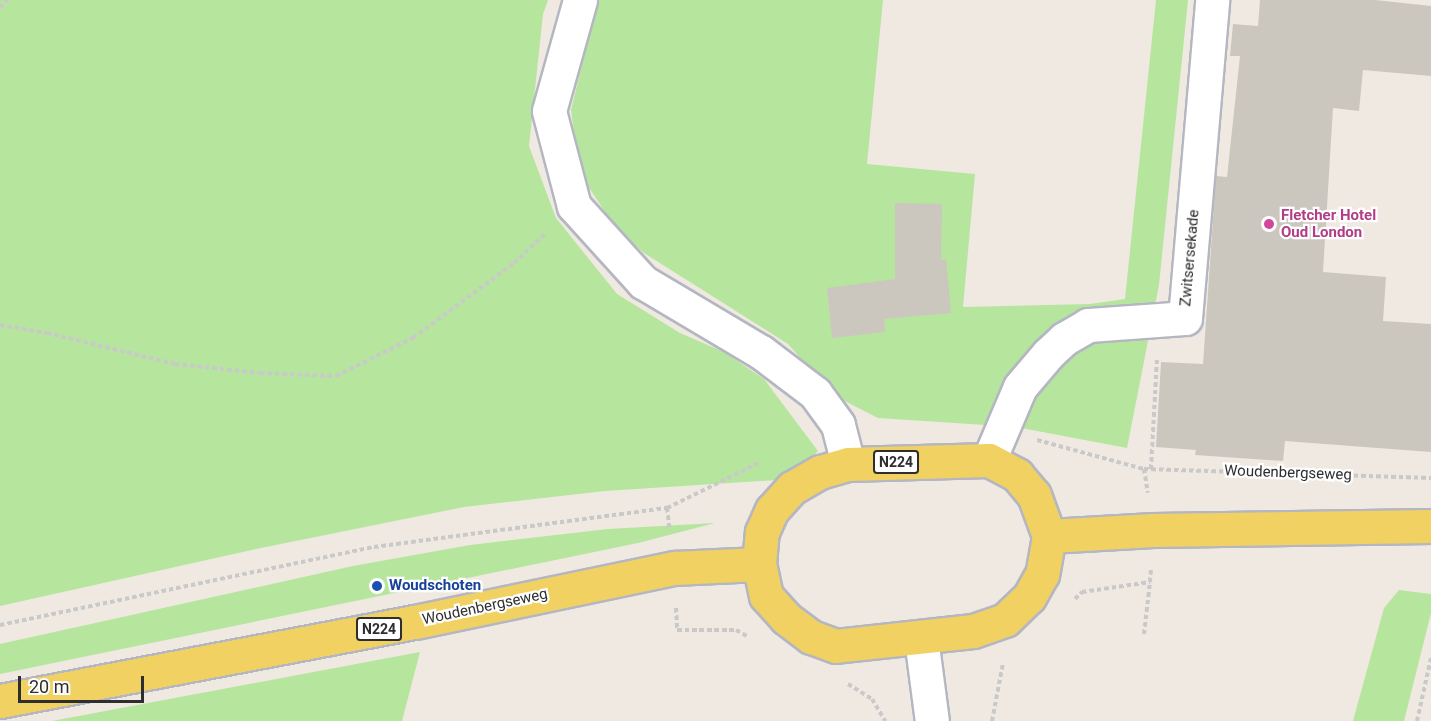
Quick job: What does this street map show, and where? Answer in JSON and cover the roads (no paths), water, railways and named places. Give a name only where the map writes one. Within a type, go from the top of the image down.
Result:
[{"type":"main road","name":"N224","points":[[989,460],[1017,475],[1034,495],[1049,536],[1042,574],[1029,597],[1005,620],[973,632],[836,646],[811,637],[786,618],[766,596],[759,564],[762,532],[772,510],[792,488],[820,472],[848,464],[989,460]]},
{"type":"main road","points":[[1049,536],[1153,530],[1431,526]]},
{"type":"main road","name":"Woudenbergseweg","points":[[0,701],[415,622],[674,568],[759,564]]},
{"type":"street","points":[[580,0],[549,111],[574,206],[643,282],[761,352],[815,393],[838,425],[848,464]]},
{"type":"street","name":"Zwitsersekade","points":[[989,460],[1020,387],[1048,354],[1088,325],[1185,318],[1212,0]]},
{"type":"street","points":[[921,638],[932,721]]},
{"type":"place","name":"Fletcher Hotel Oud London","points":[[1269,224]]},
{"type":"place","name":"Woudschoten","points":[[377,586]]}]
